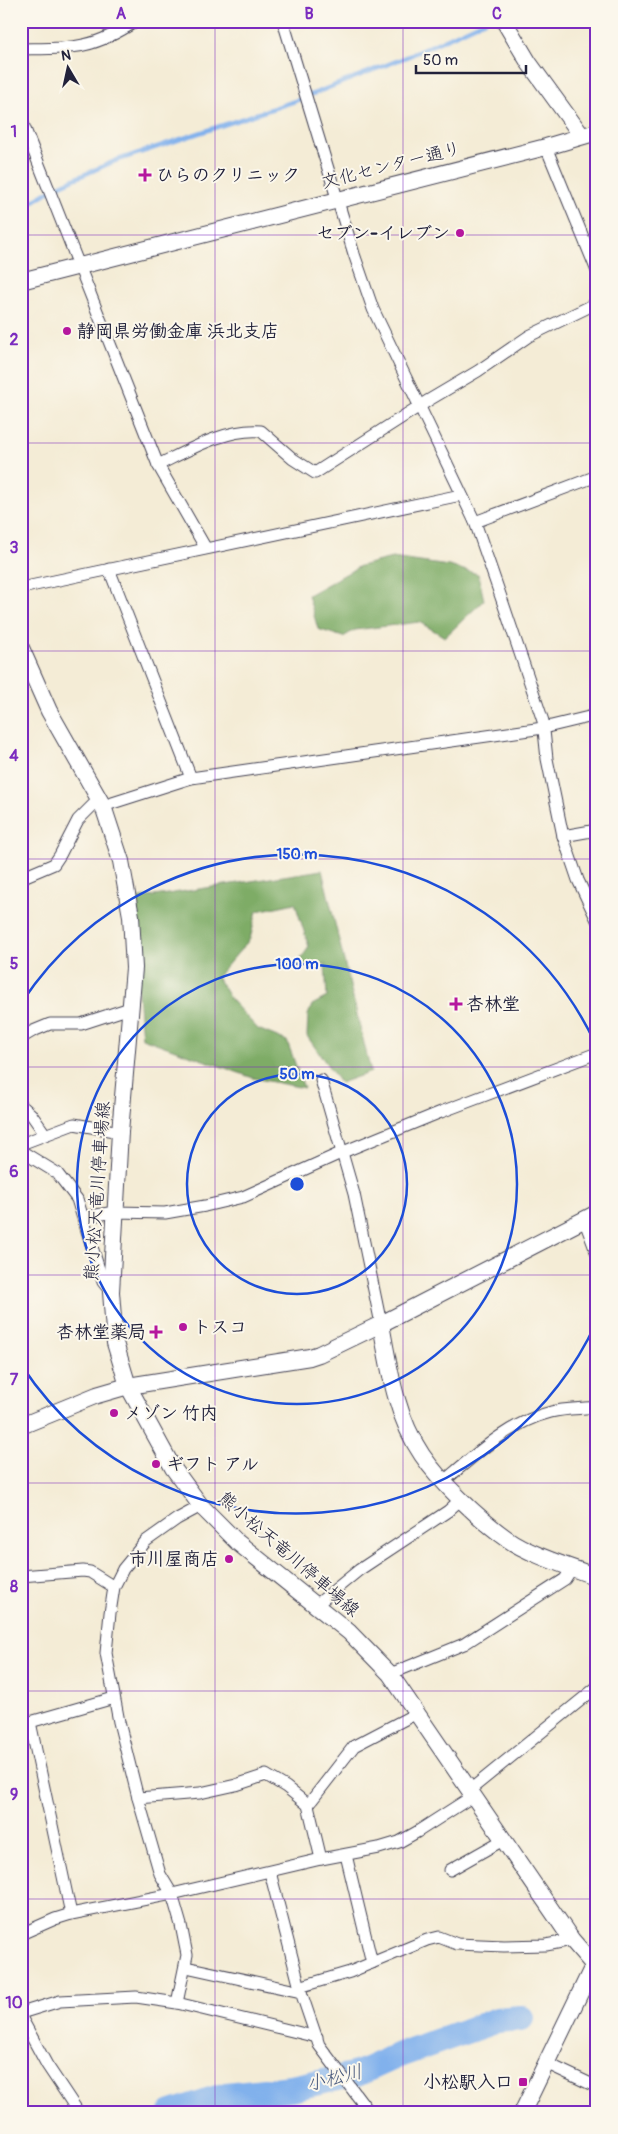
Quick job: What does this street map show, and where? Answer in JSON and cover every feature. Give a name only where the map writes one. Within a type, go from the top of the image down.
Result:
[{"type":"street","points":[[21,49],[72,48],[90,45],[115,35],[136,21]]},
{"type":"street","points":[[283,21],[337,199],[374,309],[396,359],[420,405],[475,522],[543,721],[550,776],[563,836],[578,880],[597,920]]},
{"type":"street","points":[[504,22],[529,64],[590,134]]},
{"type":"street","points":[[21,119],[158,464],[205,548]]},
{"type":"street","name":"文化センター通り","points":[[21,281],[546,147],[590,134]]},
{"type":"street","points":[[546,147],[597,271]]},
{"type":"street","points":[[158,464],[200,444],[231,435],[262,431],[293,459],[315,473],[420,405],[467,378],[528,336],[597,303]]},
{"type":"street","points":[[475,522],[597,476]]},
{"type":"street","points":[[21,588],[461,495]]},
{"type":"street","points":[[109,569],[191,778]]},
{"type":"street","name":"熊小松天竜川停車場線","points":[[21,648],[49,711],[100,803],[121,861],[131,916],[134,968],[114,1212],[111,1292],[115,1343],[128,1386],[173,1468],[201,1506],[237,1542],[349,1632],[390,1674],[572,1940],[596,1965],[522,2113]]},
{"type":"street","points":[[21,878],[54,864],[78,820],[100,803],[191,778],[543,728],[597,715]]},
{"type":"street","points":[[563,836],[597,830]]},
{"type":"street","points":[[21,1038],[50,1024],[81,1024],[130,1008]]},
{"type":"street","points":[[84,1217],[114,1212],[165,1213],[243,1197],[343,1152],[441,1112],[597,1053]]},
{"type":"street","points":[[321,1080],[354,1194],[395,1390],[407,1426],[422,1454],[460,1500],[506,1539],[547,1558],[597,1577]]},
{"type":"street","points":[[21,1105],[31,1114],[45,1134]]},
{"type":"street","points":[[21,1144],[74,1124],[120,1132]]},
{"type":"street","points":[[21,1151],[57,1172],[77,1198],[103,1282],[111,1292]]},
{"type":"street","points":[[21,1426],[98,1395],[128,1386],[310,1357],[382,1324],[590,1216],[597,1254]]},
{"type":"street","points":[[444,1481],[481,1449],[514,1428],[551,1411],[597,1407]]},
{"type":"street","points":[[315,1606],[359,1570],[448,1511],[460,1500]]},
{"type":"street","points":[[178,2003],[186,1967],[187,1955],[184,1940],[172,1894],[160,1874],[138,1798],[114,1698],[106,1653],[114,1588],[123,1569],[146,1541],[177,1519],[201,1506]]},
{"type":"street","points":[[390,1674],[464,1644],[565,1578],[572,1568]]},
{"type":"street","points":[[21,1576],[90,1572],[114,1588]]},
{"type":"street","points":[[21,1934],[71,1914],[172,1894],[399,1842],[472,1793],[597,1687]]},
{"type":"street","points":[[71,1914],[26,1722],[114,1698]]},
{"type":"street","points":[[308,1805],[354,1746],[417,1713]]},
{"type":"street","points":[[138,1798],[200,1793],[236,1785],[266,1775],[286,1787],[308,1805],[321,1859]]},
{"type":"street","points":[[450,1870],[503,1840]]},
{"type":"street","points":[[346,1855],[372,1962]]},
{"type":"street","points":[[270,1872],[300,1990],[319,2045],[370,2113]]},
{"type":"street","points":[[186,1967],[300,1990],[350,1972],[427,1940],[440,1937],[457,1944],[504,1946],[546,1945],[572,1940]]},
{"type":"street","points":[[21,2012],[60,2001],[136,1997],[178,2003],[317,2037]]},
{"type":"street","points":[[21,2018],[47,2065],[79,2113]]},
{"type":"street","points":[[546,2062],[597,2087]]},
{"type":"green space","points":[[392,558],[449,566],[478,574],[484,600],[445,637],[419,622],[355,630],[343,637],[318,629],[308,595],[360,566]]},
{"type":"green space","points":[[322,870],[371,1072],[340,1083],[307,1036],[308,1015],[312,1005],[327,997],[325,964],[296,966],[309,947],[295,903],[257,911],[250,939],[217,977],[230,999],[258,1029],[287,1041],[304,1088],[253,1078],[142,1038],[138,994],[135,899]]},
{"type":"waterway","points":[[21,209],[56,187],[115,161],[295,101],[409,56],[485,21]]},
{"type":"waterway","name":"小松川","points":[[171,2113],[226,2095],[291,2088],[357,2074],[399,2055],[497,2020],[521,2018]]},
{"type":"place","name":"ひらのクリニック","points":[[145,175]]},
{"type":"place","name":"セブン-イレブン","points":[[460,233]]},
{"type":"place","name":"静岡県労働金庫 浜北支店","points":[[67,331]]},
{"type":"place","name":"杏林堂","points":[[456,1004]]},
{"type":"place","name":"トスコ","points":[[183,1327]]},
{"type":"place","name":"杏林堂薬局","points":[[156,1332]]},
{"type":"place","name":"メゾン 竹内","points":[[114,1413]]},
{"type":"place","name":"ギフト アル","points":[[156,1464]]},
{"type":"place","name":"市川屋商店","points":[[229,1559]]},
{"type":"place","name":"小松駅入口","points":[[523,2082]]}]
